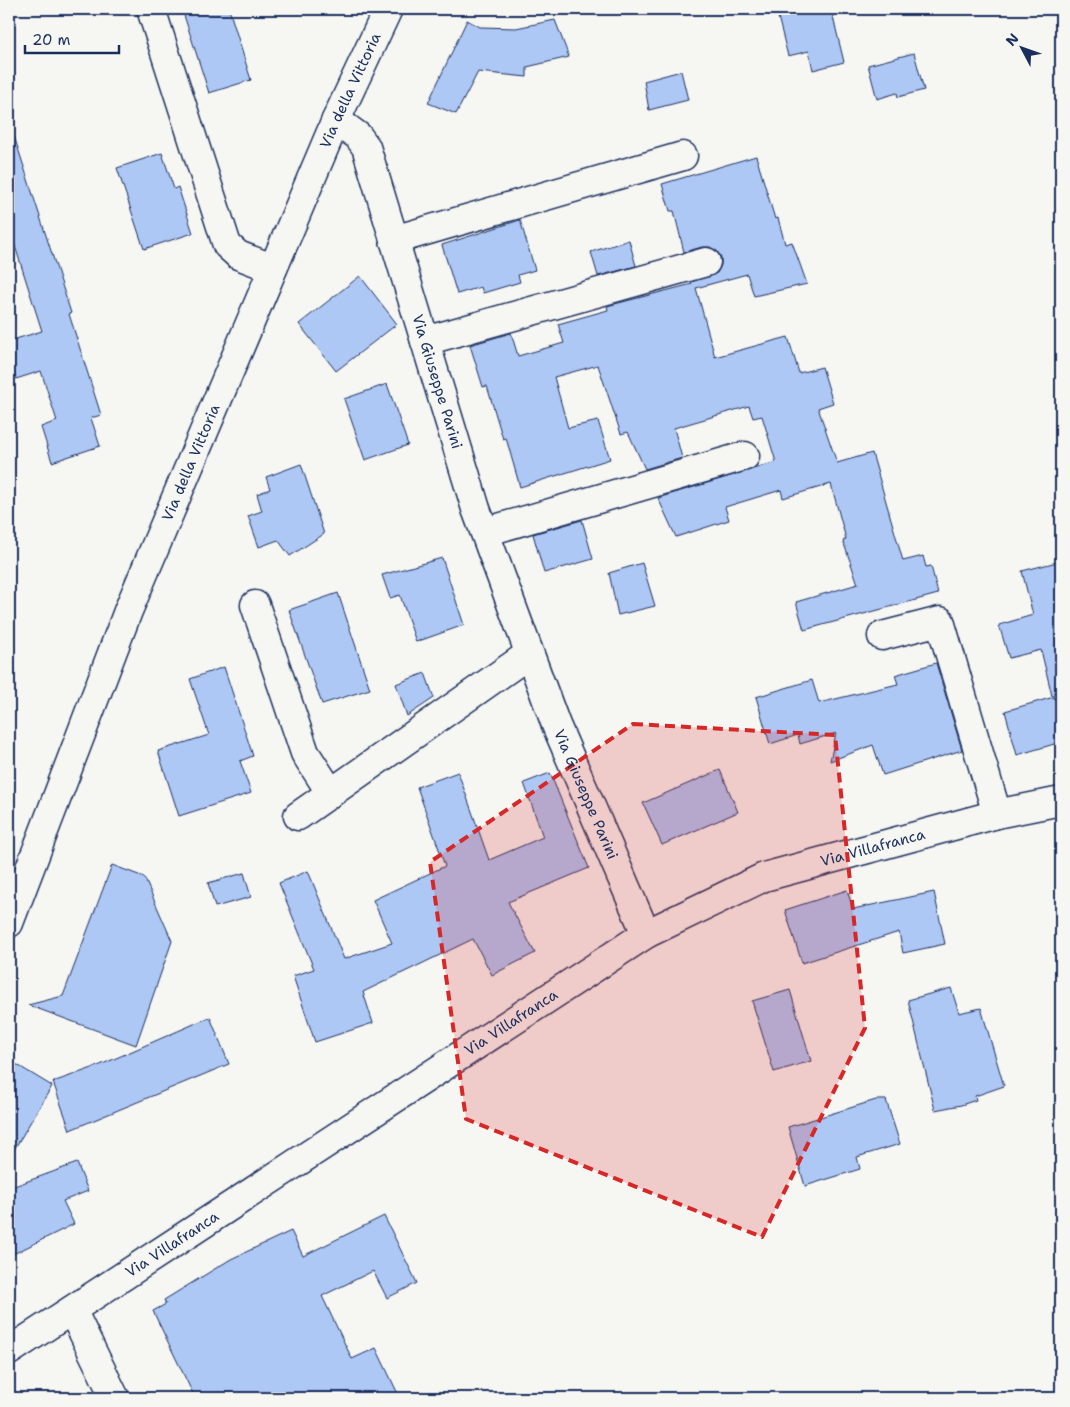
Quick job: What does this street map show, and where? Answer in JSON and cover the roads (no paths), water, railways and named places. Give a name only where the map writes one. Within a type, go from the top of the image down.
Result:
[{"type":"street","points":[[151,9],[227,245],[238,255],[272,268]]},
{"type":"street","name":"Via della Vittoria","points":[[9,923],[128,611],[272,268],[336,120],[388,9]]},
{"type":"street","name":"Via Giuseppe Parini","points":[[336,120],[358,136],[366,148],[485,532],[556,724],[646,934]]},
{"type":"street","points":[[394,240],[684,156]]},
{"type":"street","points":[[425,341],[706,262]]},
{"type":"street","points":[[485,532],[745,456]]},
{"type":"street","points":[[255,605],[305,753],[331,793]]},
{"type":"street","points":[[882,636],[940,621],[997,814]]},
{"type":"street","points":[[298,816],[529,654]]},
{"type":"street","name":"Via Villafranca","points":[[9,1351],[646,934],[764,877],[997,814],[1061,801]]},
{"type":"street","points":[[72,1310],[116,1398]]}]
